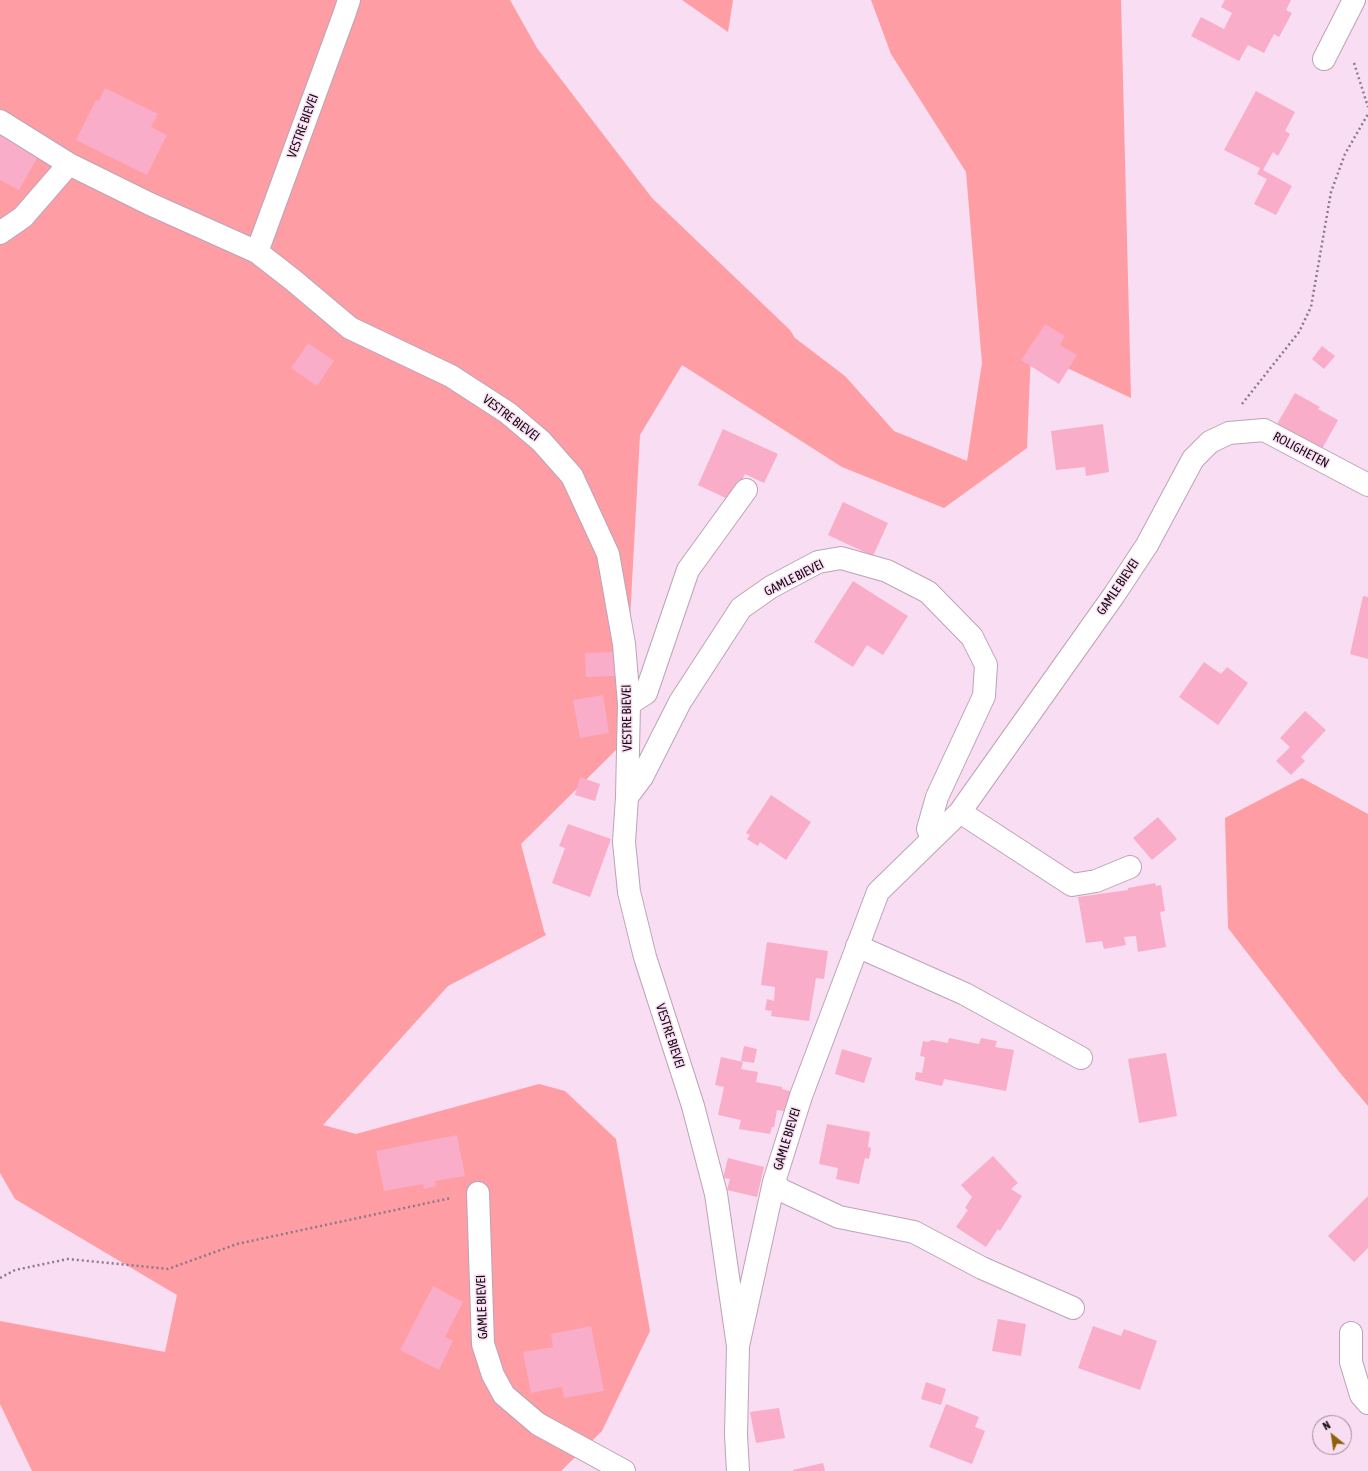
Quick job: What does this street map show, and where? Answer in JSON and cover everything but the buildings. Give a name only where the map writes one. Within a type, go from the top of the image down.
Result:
[{"type":"street","name":"VESTRE BIEVEI","points":[[257,252],[349,0]]},
{"type":"street","points":[[1324,59],[1354,0]]},
{"type":"street","name":"VESTRE BIEVEI","points":[[0,121],[69,164],[150,204],[257,252],[350,328],[451,376],[508,413],[541,441],[572,476],[608,554],[624,644],[629,704],[628,797],[624,842],[629,892],[645,957],[693,1106],[716,1194],[738,1346]]},
{"type":"street","points":[[0,233],[23,217],[69,164]]},
{"type":"street","name":"ROLIGHETEN","points":[[1229,434],[1264,430],[1368,485]]},
{"type":"street","name":"GAMLE BIEVEI","points":[[738,1471],[736,1435],[738,1346],[774,1182],[801,1096],[878,892],[960,812],[1147,545],[1193,459],[1210,442],[1229,434]]},
{"type":"street","points":[[629,704],[646,693],[688,570],[746,490]]},
{"type":"street","name":"GAMLE BIEVEI","points":[[628,797],[642,777],[680,702],[741,608],[771,587],[818,562],[841,558],[887,571],[928,592],[972,637],[986,665],[984,696],[937,797],[928,829],[932,840]]},
{"type":"street","points":[[960,812],[1072,885],[1096,881],[1130,867]]},
{"type":"street","points":[[857,946],[965,994],[1081,1058]]},
{"type":"street","points":[[774,1182],[781,1190],[839,1218],[914,1232],[982,1268],[1073,1308]]},
{"type":"street","name":"GAMLE BIEVEI","points":[[478,1193],[483,1344],[493,1375],[504,1395],[538,1424],[624,1471]]},
{"type":"street","points":[[1351,1333],[1351,1362],[1361,1395],[1368,1403]]},
{"type":"path","points":[[1342,24],[1368,107]]},
{"type":"path","points":[[1229,434],[1242,403],[1299,332],[1310,307],[1332,192],[1345,154],[1368,114]]},
{"type":"path","points":[[0,1278],[16,1270],[68,1259],[168,1269],[237,1244],[478,1193]]},
{"type":"shaded area","points":[[0,0],[510,0],[537,48],[652,198],[790,330],[795,338],[845,376],[894,431],[967,461],[982,363],[966,172],[891,54],[871,0],[1121,0],[1131,398],[1031,351],[1027,448],[944,508],[842,467],[682,365],[640,435],[630,619],[617,749],[521,844],[546,935],[448,986],[323,1125],[356,1134],[539,1084],[565,1091],[616,1139],[650,1331],[602,1431],[561,1471],[32,1471],[0,1404],[0,1321],[165,1352],[177,1295],[15,1199],[0,1173]]},
{"type":"shaded area","points":[[682,0],[733,0],[728,32]]},
{"type":"shaded area","points":[[1302,778],[1368,814],[1368,1106],[1341,1074],[1228,928],[1225,818]]}]
